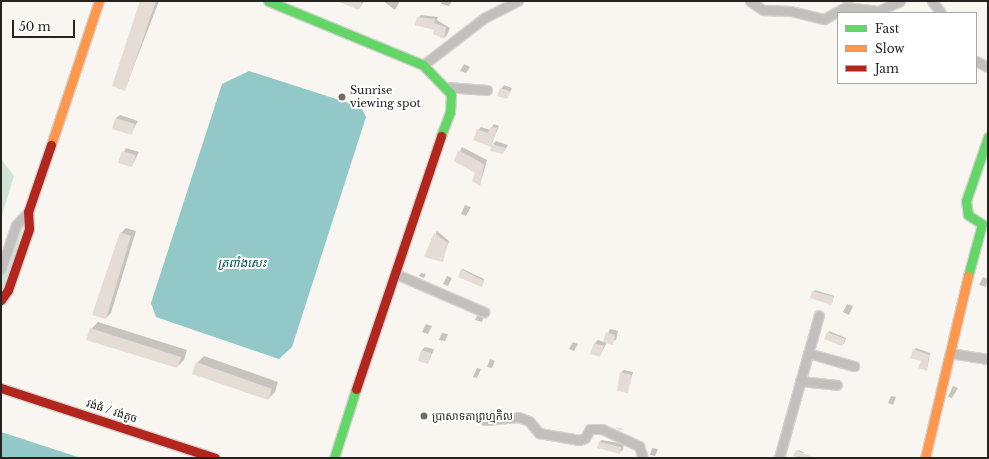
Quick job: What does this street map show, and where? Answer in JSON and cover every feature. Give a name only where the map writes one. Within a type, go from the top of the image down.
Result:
[{"type":"street","points":[[1,300],[8,290],[28,229],[28,212],[99,1]]},
{"type":"street","points":[[268,1],[423,65],[446,87],[450,94],[450,112],[334,458]]},
{"type":"street","points":[[423,65],[484,18],[518,1]]},
{"type":"street","points":[[750,1],[764,10],[791,11],[824,19],[846,7],[878,11],[900,1]]},
{"type":"street","points":[[932,1],[940,12]]},
{"type":"street","points":[[977,61],[988,66]]},
{"type":"street","points":[[446,87],[487,90]]},
{"type":"street","points":[[925,458],[950,353],[985,224],[968,215],[966,201],[988,137]]},
{"type":"street","points":[[1,269],[16,225],[28,212]]},
{"type":"street","points":[[396,274],[484,312]]},
{"type":"street","points":[[779,458],[819,315]]},
{"type":"street","points":[[808,353],[854,366]]},
{"type":"street","points":[[950,353],[988,359]]},
{"type":"street","points":[[800,381],[837,385]]},
{"type":"street","name":"វង់ធំ / វង់តូច","points":[[1,388],[215,458]]},
{"type":"street","points":[[485,420],[518,417],[529,421],[539,433],[579,440],[585,438],[590,429],[602,429],[639,446],[643,458]]},
{"type":"green space","points":[[1,159],[14,176],[1,218]]},
{"type":"green space","points":[[28,212],[1,300],[1,269],[16,225]]},
{"type":"water","name":"ត្រពាំងសេះ","points":[[249,71],[361,107],[366,117],[292,347],[279,359],[156,317],[151,303],[222,84]]},
{"type":"water","points":[[1,432],[81,458],[1,458]]},
{"type":"building","points":[[140,1],[156,1],[125,91],[112,86]]},
{"type":"building","points":[[336,1],[362,1],[359,10]]},
{"type":"building","points":[[417,17],[435,19],[434,23],[446,27],[444,39],[433,34],[434,30],[415,25]]},
{"type":"building","points":[[500,88],[510,91],[507,99],[497,96]]},
{"type":"building","points":[[115,118],[135,124],[132,135],[112,129]]},
{"type":"building","points":[[490,127],[497,128],[491,147],[473,140],[477,129],[488,133]]},
{"type":"building","points":[[492,144],[505,148],[503,154],[490,151]]},
{"type":"building","points":[[458,150],[484,164],[480,186],[472,181],[475,173],[454,161]]},
{"type":"building","points":[[122,151],[136,155],[132,167],[118,163]]},
{"type":"building","points":[[120,232],[131,236],[106,319],[92,315]]},
{"type":"building","points":[[434,233],[448,243],[443,262],[424,257]]},
{"type":"building","points":[[461,269],[484,281],[482,287],[458,277]]},
{"type":"building","points":[[812,291],[834,297],[831,305],[810,298]]},
{"type":"building","points":[[90,328],[181,357],[177,368],[86,340]]},
{"type":"building","points":[[606,332],[615,335],[613,345],[603,342]]},
{"type":"building","points":[[827,332],[845,339],[842,346],[824,339]]},
{"type":"building","points":[[594,343],[604,346],[600,357],[590,354]]},
{"type":"building","points":[[913,349],[929,355],[927,371],[918,368],[921,361],[910,358]]},
{"type":"building","points":[[421,350],[431,353],[428,364],[418,361]]},
{"type":"building","points":[[196,362],[272,389],[268,400],[192,374]]},
{"type":"building","points":[[620,372],[631,375],[628,393],[617,391]]},
{"type":"building","points":[[599,442],[621,447],[620,454],[597,448]]},
{"type":"building","points":[[796,450],[814,458],[793,456]]},
{"type":"traffic: fast","points":[[268,1],[423,65],[451,94],[450,112],[441,136]]},
{"type":"traffic: fast","points":[[968,276],[982,224],[968,215],[966,201],[988,137]]},
{"type":"traffic: fast","points":[[334,458],[356,389]]},
{"type":"traffic: slow","points":[[51,145],[99,1]]},
{"type":"traffic: slow","points":[[925,458],[968,276]]},
{"type":"traffic: jam","points":[[356,389],[441,136]]},
{"type":"traffic: jam","points":[[1,300],[8,290],[29,229],[28,212],[51,145]]},
{"type":"traffic: jam","points":[[1,388],[215,458]]},
{"type":"place","name":"Sunrise viewing spot","points":[[342,97]]},
{"type":"place","name":"ប្រាសាទតាព្រហ្មកិល","points":[[424,416]]}]
